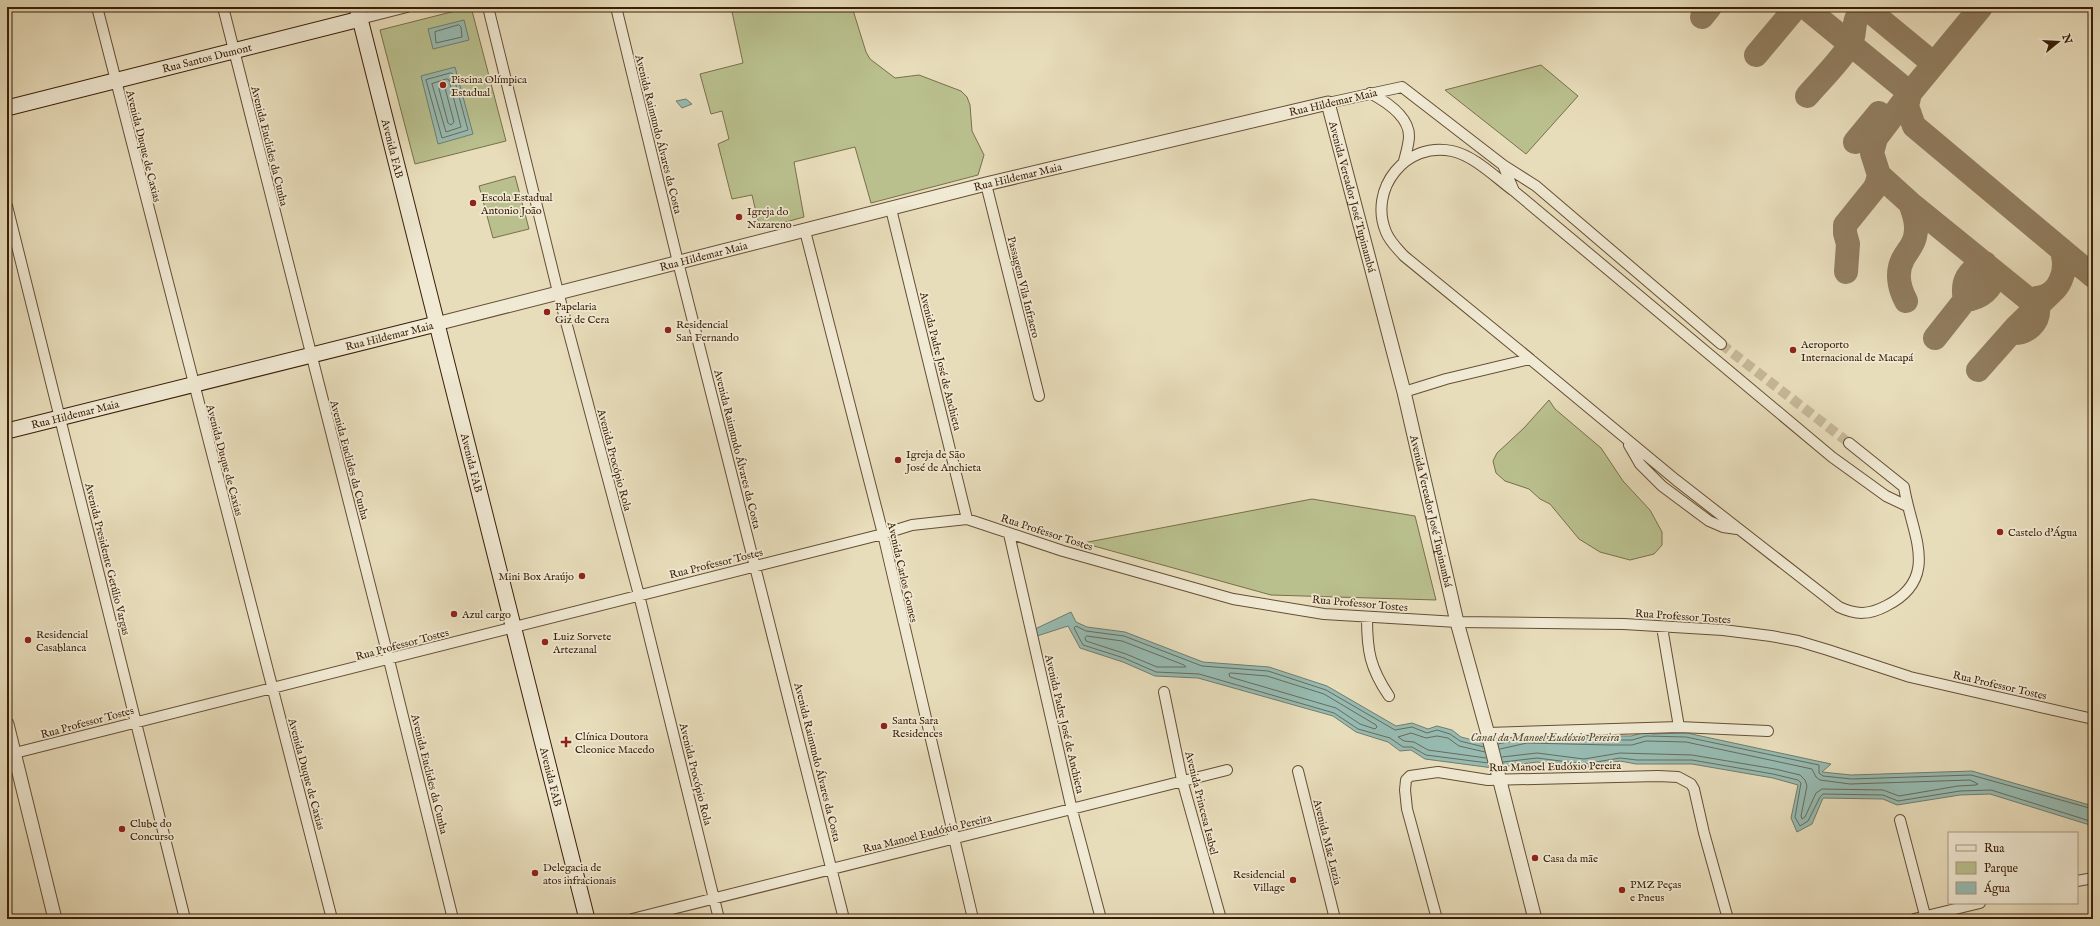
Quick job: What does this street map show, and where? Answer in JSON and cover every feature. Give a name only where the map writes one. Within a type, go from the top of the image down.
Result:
[{"type":"main road","name":"Rua Santos Dumont","points":[[7,108],[234,50],[358,13]]},
{"type":"main road","name":"Avenida FAB","points":[[358,13],[587,919]]},
{"type":"main road","name":"Rua Hildemar Maia","points":[[7,431],[436,324]]},
{"type":"street","name":"Avenida Duque de Caxias","points":[[97,7],[192,384],[332,919]]},
{"type":"street","name":"Avenida Euclides da Cunha","points":[[223,7],[310,355],[389,660],[453,919]]},
{"type":"street","name":"Rua Santos Dumont","points":[[358,13],[407,7]]},
{"type":"street","name":"Avenida Procópio Rola","points":[[488,7],[558,292],[639,595],[719,919]]},
{"type":"street","name":"Avenida Raimundo Álvares da Costa","points":[[616,7],[678,262],[833,868],[844,919]]},
{"type":"street","name":"Rua Hildemar Maia","points":[[436,324],[986,184],[1370,93],[1402,87],[1503,164]]},
{"type":"street","points":[[1370,93],[1385,101],[1405,122],[1409,134],[1404,161]]},
{"type":"street","name":"Avenida Vereador José Tupinambá","points":[[1328,103],[1404,392],[1457,622],[1489,735],[1535,919]]},
{"type":"street","points":[[1849,443],[1904,487],[1907,506],[1919,542],[1920,557],[1916,578],[1909,589],[1891,603],[1860,614],[1852,613],[1839,607],[1738,529],[1624,438],[1404,256],[1392,243],[1386,231],[1382,215],[1381,202],[1385,187],[1394,172],[1404,161],[1428,150],[1452,151],[1463,155],[1514,191],[1832,457],[1886,496],[1907,506]]},
{"type":"street","points":[[1503,164],[1514,191]]},
{"type":"street","points":[[1503,164],[1536,186],[1721,344]]},
{"type":"street","name":"Passagem Vila Infraero","points":[[986,184],[1039,396]]},
{"type":"street","name":"Avenida Presidente Getúlio Vargas","points":[[7,206],[185,919]]},
{"type":"street","name":"Avenida Padre José de Anchieta","points":[[892,208],[967,519]]},
{"type":"street","name":"Avenida Carlos Gomes","points":[[805,231],[883,534],[973,919]]},
{"type":"street","points":[[1404,392],[1453,377],[1530,359]]},
{"type":"street","name":"Rua Professor Tostes","points":[[11,754],[389,660],[512,626],[919,524],[967,519],[1009,534],[1233,599],[1308,612],[1367,618],[1457,622],[1582,622],[1723,630],[1798,641],[1910,677],[2093,719]]},
{"type":"street","name":"Avenida Padre José de Anchieta","points":[[1009,534],[1072,810],[1101,919]]},
{"type":"street","points":[[1367,618],[1369,658],[1377,677],[1389,696]]},
{"type":"street","points":[[1662,627],[1679,727]]},
{"type":"street","name":"Avenida Princesa Isabel","points":[[1164,692],[1182,780],[1220,919]]},
{"type":"street","points":[[7,724],[11,754],[55,919]]},
{"type":"street","points":[[1489,735],[1679,727],[1768,731]]},
{"type":"street","name":"Rua Manoel Eudóxio Pereira","points":[[632,919],[953,838],[1072,810],[1182,780],[1228,770]]},
{"type":"street","name":"Avenida Mãe Luzia","points":[[1298,771],[1335,919]]},
{"type":"street","name":"Rua Manoel Eudóxio Pereira","points":[[1437,919],[1404,794],[1406,780],[1410,776],[1438,772],[1488,780],[1499,775],[1678,777],[1691,784],[1694,789],[1704,833],[1728,919]]},
{"type":"street","points":[[1900,820],[1926,918]]},
{"type":"street","points":[[2078,881],[2093,878]]},
{"type":"street","points":[[1914,919],[1926,918],[1976,904]]},
{"type":"green space","name":"Piscina Olímpica Estadual","points":[[471,7],[506,141],[415,164],[380,30]]},
{"type":"green space","points":[[731,7],[852,7],[866,52],[870,59],[895,78],[919,75],[961,91],[967,97],[970,105],[972,131],[984,155],[978,175],[871,203],[855,147],[794,162],[804,217],[760,229],[752,195],[732,199],[718,144],[729,139],[722,111],[711,114],[700,74],[743,63]]},
{"type":"green space","points":[[1541,65],[1578,96],[1526,154],[1445,90]]},
{"type":"green space","points":[[515,176],[529,229],[493,238],[479,186]]},
{"type":"green space","points":[[1549,400],[1555,409],[1601,448],[1623,481],[1650,510],[1662,532],[1662,545],[1654,554],[1630,560],[1600,552],[1579,539],[1550,504],[1540,499],[1529,489],[1505,481],[1496,473],[1493,461],[1497,453],[1524,428]]},
{"type":"green space","points":[[1312,499],[1415,516],[1436,600],[1271,595],[1083,543]]},
{"type":"water","points":[[464,20],[469,40],[433,49],[428,29]]},
{"type":"water","points":[[455,67],[473,134],[438,144],[421,76]]},
{"type":"water","points":[[686,99],[692,104],[682,108],[676,101]]},
{"type":"water","name":"Canal da Manoel Eudóxio Pereira","points":[[1071,612],[1076,622],[1087,627],[1125,632],[1203,662],[1269,667],[1327,686],[1396,726],[1412,723],[1428,729],[1437,726],[1452,730],[1461,737],[1484,743],[1526,734],[1631,736],[1646,732],[1653,734],[1687,733],[1831,764],[1822,772],[1851,775],[1972,771],[2093,806],[2093,826],[1990,794],[1960,795],[1897,805],[1883,799],[1823,798],[1812,824],[1797,832],[1791,818],[1798,785],[1773,778],[1692,764],[1636,764],[1620,761],[1584,768],[1537,762],[1493,768],[1425,759],[1411,750],[1400,751],[1388,742],[1356,732],[1333,716],[1198,678],[1155,676],[1123,662],[1080,648],[1068,626],[1037,636],[1035,629]]},
{"type":"taxiway","points":[[1702,17],[1710,7]]},
{"type":"taxiway","points":[[1756,55],[1792,12],[1790,7]]},
{"type":"taxiway","points":[[1805,7],[1910,93]]},
{"type":"taxiway","points":[[1865,7],[1934,64]]},
{"type":"taxiway","points":[[1981,7],[1910,93],[1907,106],[1914,126],[2093,276]]},
{"type":"taxiway","points":[[1807,96],[1837,63],[1847,49],[1853,39],[1856,18],[1859,14],[1868,10]]},
{"type":"taxiway","points":[[1910,93],[1876,138],[1872,153],[1879,175],[1910,203],[2038,307],[2037,318],[2034,323],[2022,332],[2012,333]]},
{"type":"taxiway","points":[[1855,142],[1879,113]]},
{"type":"taxiway","points":[[1846,272],[1848,244],[1845,233],[1845,225],[1874,189],[1879,175]]},
{"type":"taxiway","points":[[1906,301],[1900,285],[1899,275],[1901,264],[1913,243],[1916,233],[1915,220],[1910,203]]},
{"type":"taxiway","points":[[2037,298],[2052,292],[2061,280],[2064,265],[2061,249]]},
{"type":"taxiway","points":[[1935,338],[1965,300],[1964,288],[1967,277],[1974,269],[1985,263]]},
{"type":"taxiway","points":[[1965,300],[1971,299],[1985,292],[1994,279],[1996,273]]},
{"type":"taxiway","points":[[1978,370],[2017,326],[2051,293]]},
{"type":"tunnel","points":[[1721,344],[1849,443]]},
{"type":"place","name":"Piscina Olímpica Estadual","points":[[443,85]]},
{"type":"place","name":"Escola Estadual Antonio João","points":[[473,203]]},
{"type":"place","name":"Igreja do Nazareno","points":[[739,217]]},
{"type":"place","name":"Papelaria Giz de Cera","points":[[547,312]]},
{"type":"place","name":"Residencial San Fernando","points":[[668,330]]},
{"type":"place","name":"Aeroporto Internacional de Macapá","points":[[1793,350]]},
{"type":"place","name":"Igreja de São José de Anchieta","points":[[898,460]]},
{"type":"place","name":"Castelo d'Água","points":[[2000,532]]},
{"type":"place","name":"Mini Box Araújo","points":[[582,576]]},
{"type":"place","name":"Azul cargo","points":[[454,614]]},
{"type":"place","name":"Residencial Casablanca","points":[[28,640]]},
{"type":"place","name":"Luiz Sorvete Artezanal","points":[[545,642]]},
{"type":"place","name":"Santa Sara Residences","points":[[884,726]]},
{"type":"place","name":"Clínica Doutora Cleonice Macedo","points":[[566,742]]},
{"type":"place","name":"Clube do Concurso","points":[[122,829]]},
{"type":"place","name":"Casa da mãe","points":[[1535,858]]},
{"type":"place","name":"Delegacia de atos infracionais","points":[[535,873]]},
{"type":"place","name":"Residencial Village","points":[[1293,880]]},
{"type":"place","name":"PMZ Peças e Pneus","points":[[1622,890]]}]
